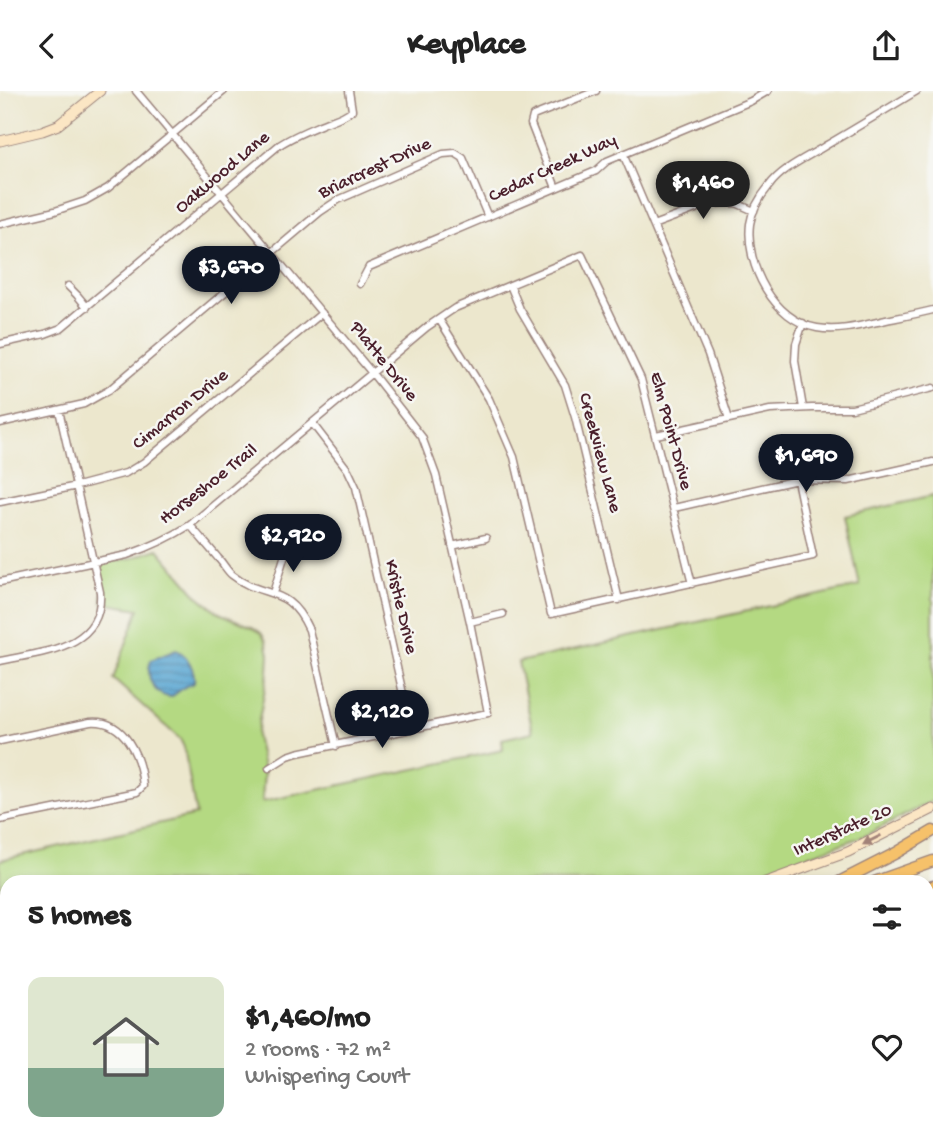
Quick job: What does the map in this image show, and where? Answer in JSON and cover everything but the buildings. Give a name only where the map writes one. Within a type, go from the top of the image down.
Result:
[{"type":"highway","points":[[853,875],[933,831]]},
{"type":"highway","points":[[894,875],[933,861]]},
{"type":"main road","points":[[0,141],[58,125],[100,91]]},
{"type":"main road","name":"Interstate 20","points":[[785,875],[848,852],[933,809]]},
{"type":"street","name":"Platte Drive","points":[[136,91],[372,373],[422,437],[436,475],[488,713],[411,729]]},
{"type":"street","points":[[0,223],[55,211],[85,201],[108,188],[224,91]]},
{"type":"street","name":"Oakwood Lane","points":[[0,344],[61,328],[287,141],[352,110],[349,91]]},
{"type":"street","points":[[556,188],[531,124],[533,116],[596,91]]},
{"type":"street","name":"Cedar Creek Way","points":[[360,283],[369,267],[596,171],[607,161],[751,101],[768,91]]},
{"type":"street","points":[[901,91],[906,98]]},
{"type":"street","points":[[917,91],[790,167],[771,183],[754,211],[750,222],[749,243],[753,263],[776,303],[789,316],[814,328],[848,328],[933,310]]},
{"type":"street","name":"Briarcrest Drive","points":[[0,423],[84,404],[109,390],[320,212],[338,200],[443,154],[455,153],[463,158],[488,216]]},
{"type":"street","points":[[623,154],[708,354],[729,419]]},
{"type":"street","points":[[653,225],[709,204],[736,203],[754,211]]},
{"type":"street","name":"Horseshoe Trail","points":[[0,582],[145,549],[170,538],[190,525],[372,373],[455,308],[582,255]]},
{"type":"street","name":"Elm Point Drive","points":[[582,255],[642,379],[692,584]]},
{"type":"street","name":"Creekview Lane","points":[[510,285],[520,309],[565,385],[619,600]]},
{"type":"street","points":[[68,286],[87,307]]},
{"type":"street","name":"Cimarron Drive","points":[[0,502],[126,473],[144,462],[322,313]]},
{"type":"street","points":[[439,319],[489,399],[514,457],[551,614],[813,556],[797,480]]},
{"type":"street","points":[[803,323],[796,344],[795,361],[803,408]]},
{"type":"street","points":[[656,435],[770,410],[852,408],[933,388]]},
{"type":"street","points":[[0,661],[65,646],[84,634],[97,617],[100,601],[93,562],[59,409]]},
{"type":"street","name":"Kristie Drive","points":[[313,423],[348,470],[356,487],[411,729]]},
{"type":"street","points":[[674,508],[797,480],[848,481],[933,462]]},
{"type":"street","points":[[190,525],[232,575],[284,598],[296,607],[309,630],[336,747]]},
{"type":"street","points":[[452,546],[486,538]]},
{"type":"street","points":[[273,593],[287,548]]},
{"type":"street","points":[[470,622],[503,614]]},
{"type":"street","points":[[0,741],[90,722],[107,723],[128,740],[135,752],[143,786],[137,792],[0,820]]},
{"type":"street","points":[[270,768],[288,756],[411,729]]},
{"type":"green space","points":[[933,496],[933,801],[864,836],[753,875],[0,875],[0,860],[196,815],[184,747],[180,739],[113,679],[139,609],[102,603],[100,568],[103,563],[132,558],[158,549],[197,595],[219,613],[261,633],[269,654],[256,736],[264,772],[262,802],[503,750],[502,739],[533,732],[518,662],[860,586],[845,516]]},
{"type":"water","points":[[176,650],[190,663],[194,683],[171,697],[165,696],[152,684],[149,666],[151,660]]}]
